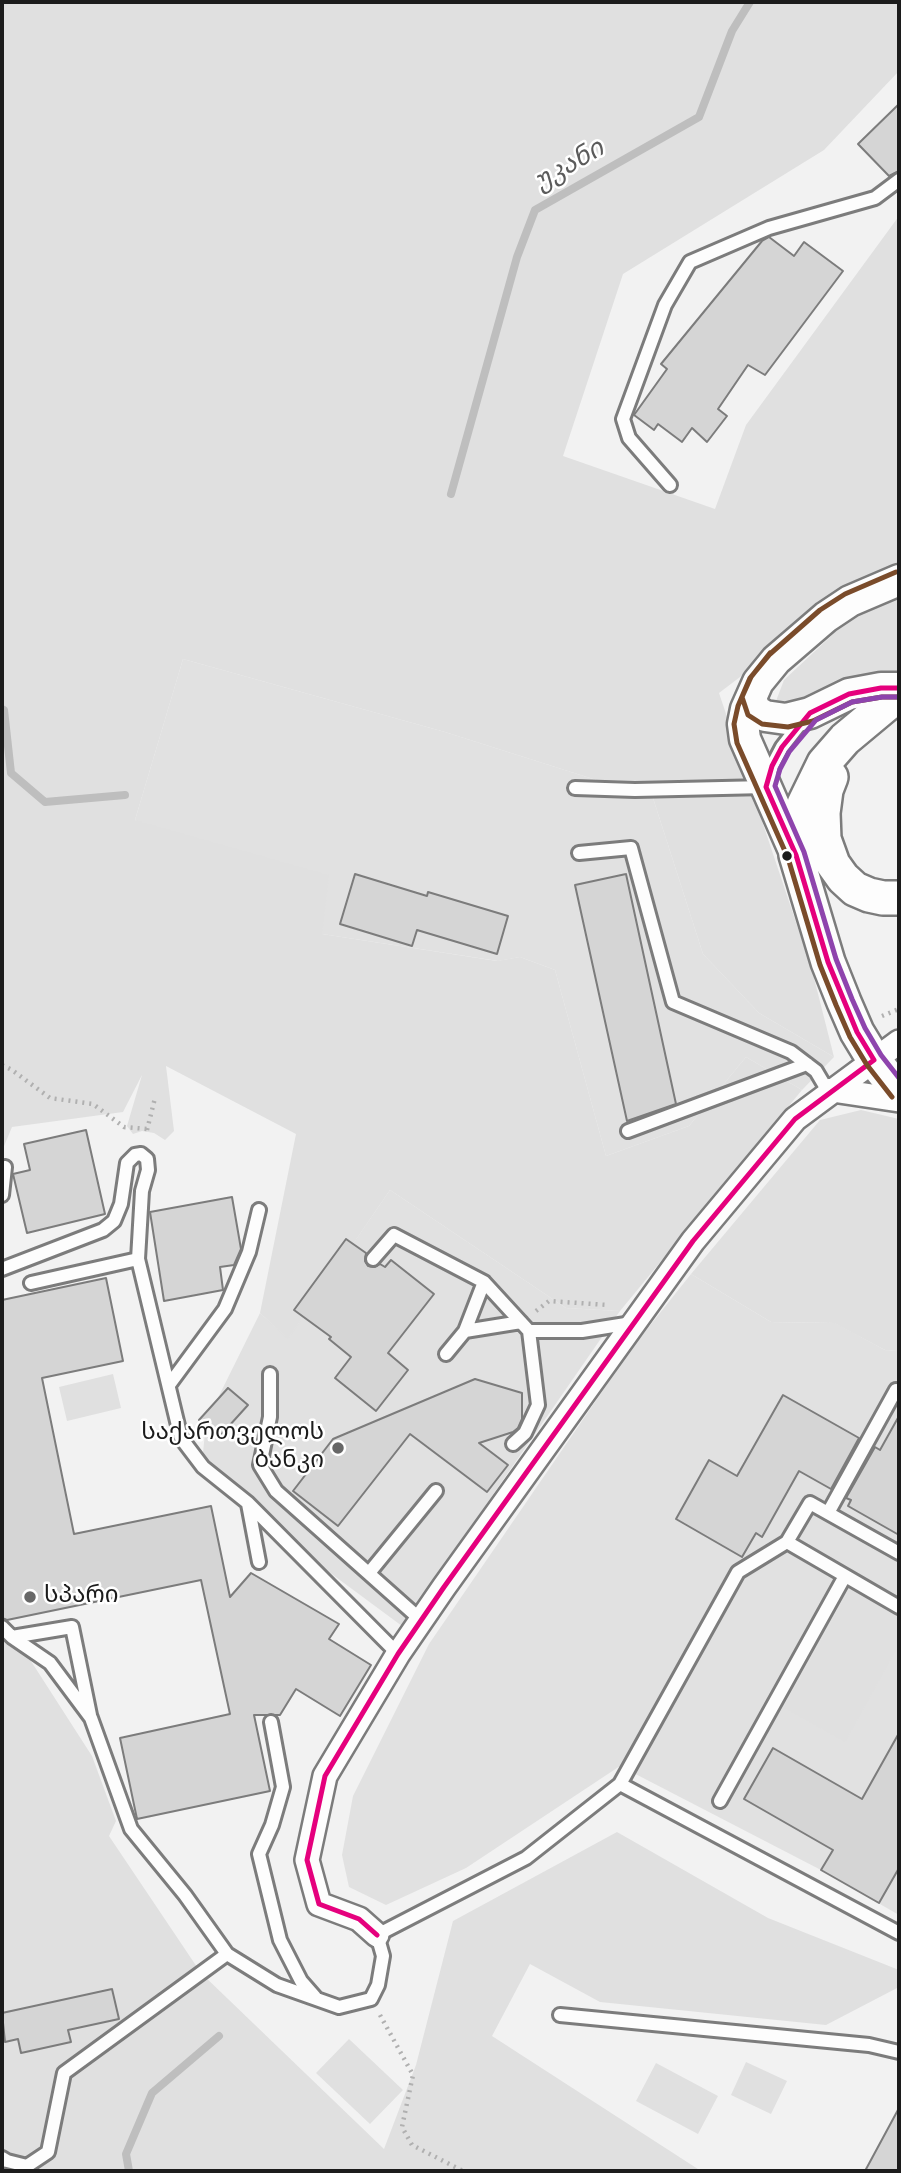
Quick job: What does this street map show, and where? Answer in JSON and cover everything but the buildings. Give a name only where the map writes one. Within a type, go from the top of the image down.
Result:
[{"type":"main road","points":[[899,698],[887,704],[845,738],[824,764],[811,785],[798,826],[796,855],[828,962],[857,1032],[887,1051],[899,1092]]},
{"type":"main road","points":[[845,738],[826,790],[824,839],[833,864],[855,889],[883,898],[899,898]]},
{"type":"street","points":[[796,855],[745,739],[743,724],[751,698],[758,682],[776,660],[826,617],[850,601],[899,580]]},
{"type":"street","points":[[751,698],[755,710],[765,716],[786,719],[810,713],[849,694],[881,688],[899,688]]},
{"type":"street","points":[[377,1935],[359,1919],[319,1905],[307,1860],[325,1776],[398,1654],[625,1314],[693,1241],[795,1119],[887,1051]]},
{"type":"street","points":[[831,1091],[899,1100]]},
{"type":"lane","points":[[670,485],[629,438],[623,419],[665,305],[690,262],[769,228],[875,198],[899,180]]},
{"type":"lane","points":[[575,788],[635,790],[766,787],[772,766],[782,747],[810,713]]},
{"type":"lane","points":[[579,853],[631,848],[673,1002],[790,1052],[816,1070],[831,1091]]},
{"type":"lane","points":[[628,1131],[807,1064]]},
{"type":"lane","points":[[2,1269],[90,1236],[109,1226],[121,1204],[127,1163],[135,1155],[141,1154],[146,1159],[148,1170],[142,1191],[138,1259],[181,1438],[203,1467],[248,1503],[398,1654]]},
{"type":"lane","points":[[2,1195],[5,1167]]},
{"type":"lane","points":[[169,1385],[225,1309],[249,1252],[259,1210]]},
{"type":"lane","points":[[373,1259],[394,1236],[484,1282],[525,1326],[538,1405],[525,1433],[513,1444]]},
{"type":"lane","points":[[31,1283],[138,1259]]},
{"type":"lane","points":[[446,1354],[465,1331],[484,1282]]},
{"type":"lane","points":[[465,1331],[525,1326],[582,1331],[625,1314]]},
{"type":"lane","points":[[270,1374],[270,1416],[260,1465],[276,1491],[421,1620]]},
{"type":"lane","points":[[828,1513],[895,1391]]},
{"type":"lane","points":[[369,1573],[436,1491]]},
{"type":"lane","points":[[248,1503],[259,1562]]},
{"type":"lane","points":[[12,1637],[72,1627],[90,1718],[131,1829],[185,1895],[227,1954],[276,1985],[339,2007],[371,1999],[378,1985],[383,1956],[377,1935],[526,1858],[620,1784],[738,1572],[787,1542],[810,1503],[899,1553]]},
{"type":"lane","points":[[787,1542],[899,1607]]},
{"type":"lane","points":[[720,1801],[845,1576]]},
{"type":"lane","points":[[2,1627],[50,1663],[90,1718]]},
{"type":"lane","points":[[271,1722],[283,1787],[272,1825],[259,1854],[280,1940],[301,1981],[317,1999]]},
{"type":"lane","points":[[620,1784],[899,1933]]},
{"type":"lane","points":[[2,2158],[27,2166],[48,2152],[64,2073],[227,1954]]},
{"type":"lane","points":[[560,2015],[869,2045],[899,2052]]},
{"type":"path","points":[[874,1019],[899,1009]]},
{"type":"path","points":[[2,1065],[50,1098],[93,1104],[124,1127],[147,1129]]},
{"type":"path","points":[[141,1154],[155,1098]]},
{"type":"path","points":[[525,1326],[549,1301],[625,1314]]},
{"type":"path","points":[[371,1999],[413,2075],[402,2127],[412,2145],[463,2171]]},
{"type":"shaded area","points":[[2,2],[899,2],[899,71],[824,150],[623,274],[563,456],[715,509],[746,425],[899,216],[899,567],[857,588],[719,693],[812,970],[834,1057],[759,1013],[703,954],[653,798],[445,732],[183,659],[135,820],[329,875],[322,934],[497,961],[520,957],[555,970],[606,1156],[689,1126],[746,1057],[802,1090],[620,1311],[566,1308],[390,1190],[288,1339],[260,1313],[296,1134],[166,1066],[174,1131],[165,1140],[154,1133],[142,1131],[133,1134],[127,1126],[142,1075],[123,1112],[12,1127],[2,1151]]},
{"type":"shaded area","points":[[899,596],[899,685],[775,721],[776,701],[784,680],[859,610]]},
{"type":"shaded area","points":[[183,659],[445,732],[653,798],[703,954],[759,1013],[834,1057],[802,1090],[746,1057],[689,1126],[606,1156],[555,970],[520,957],[498,961],[322,934],[135,820]]},
{"type":"shaded area","points":[[861,1110],[899,1119],[899,1351],[885,1350],[834,1323],[771,1322],[691,1274],[820,1120]]},
{"type":"shaded area","points":[[390,1190],[566,1308],[620,1311],[402,1626],[225,1495],[203,1453],[206,1422],[260,1313],[288,1338]]},
{"type":"shaded area","points":[[691,1274],[771,1322],[835,1323],[885,1350],[899,1351],[899,1915],[821,1870],[620,1766],[466,1868],[386,1905],[349,1887],[342,1855],[353,1796],[429,1644],[632,1348]]},
{"type":"shaded area","points":[[113,1374],[121,1408],[67,1421],[59,1387]]},
{"type":"shaded area","points":[[850,1590],[899,1618],[899,1644],[845,1742],[784,1708]]},
{"type":"shaded area","points":[[2,1636],[29,1658],[92,1756],[116,1821],[109,1836],[201,1973],[384,2149],[416,2065],[453,1921],[617,1832],[768,1918],[899,1970],[899,1987],[826,2025],[600,2002],[530,1964],[492,2036],[701,2171],[2,2171]]},
{"type":"shaded area","points":[[349,2039],[403,2090],[370,2124],[316,2073]]},
{"type":"shaded area","points":[[746,2062],[787,2081],[771,2114],[731,2095]]},
{"type":"shaded area","points":[[656,2063],[718,2096],[698,2134],[636,2101]]},
{"type":"waterway","name":"უკანი","points":[[451,494],[517,257],[535,210],[699,117],[732,31],[750,2]]},
{"type":"waterway","points":[[2,709],[11,773],[45,802],[125,795]]},
{"type":"waterway","points":[[129,2171],[126,2154],[152,2093],[219,2036]]},
{"type":"transit line","points":[[892,1097],[867,1065],[850,1037],[836,1005],[820,965],[788,858],[737,743],[734,724],[738,706],[750,678],[770,654],[820,610],[845,594],[896,572]]},
{"type":"transit line","points":[[770,653],[751,677],[742,697],[748,715],[762,724],[788,727],[813,721],[852,702],[899,697]]},
{"type":"transit line","points":[[377,1935],[359,1919],[319,1904],[307,1860],[325,1776],[398,1654],[444,1587],[693,1241],[795,1119],[874,1060],[857,1032],[828,962],[796,855],[766,787],[772,766],[782,747],[810,713],[849,694],[881,688],[899,688]]},
{"type":"transit line","points":[[899,697],[852,702],[816,720],[789,752],[775,786],[804,852],[836,959],[852,999],[881,1055],[899,1078]]},
{"type":"place","name":"საქართველოს ბანკი","points":[[338,1448]]},
{"type":"place","name":"სპარი","points":[[30,1597]]}]
